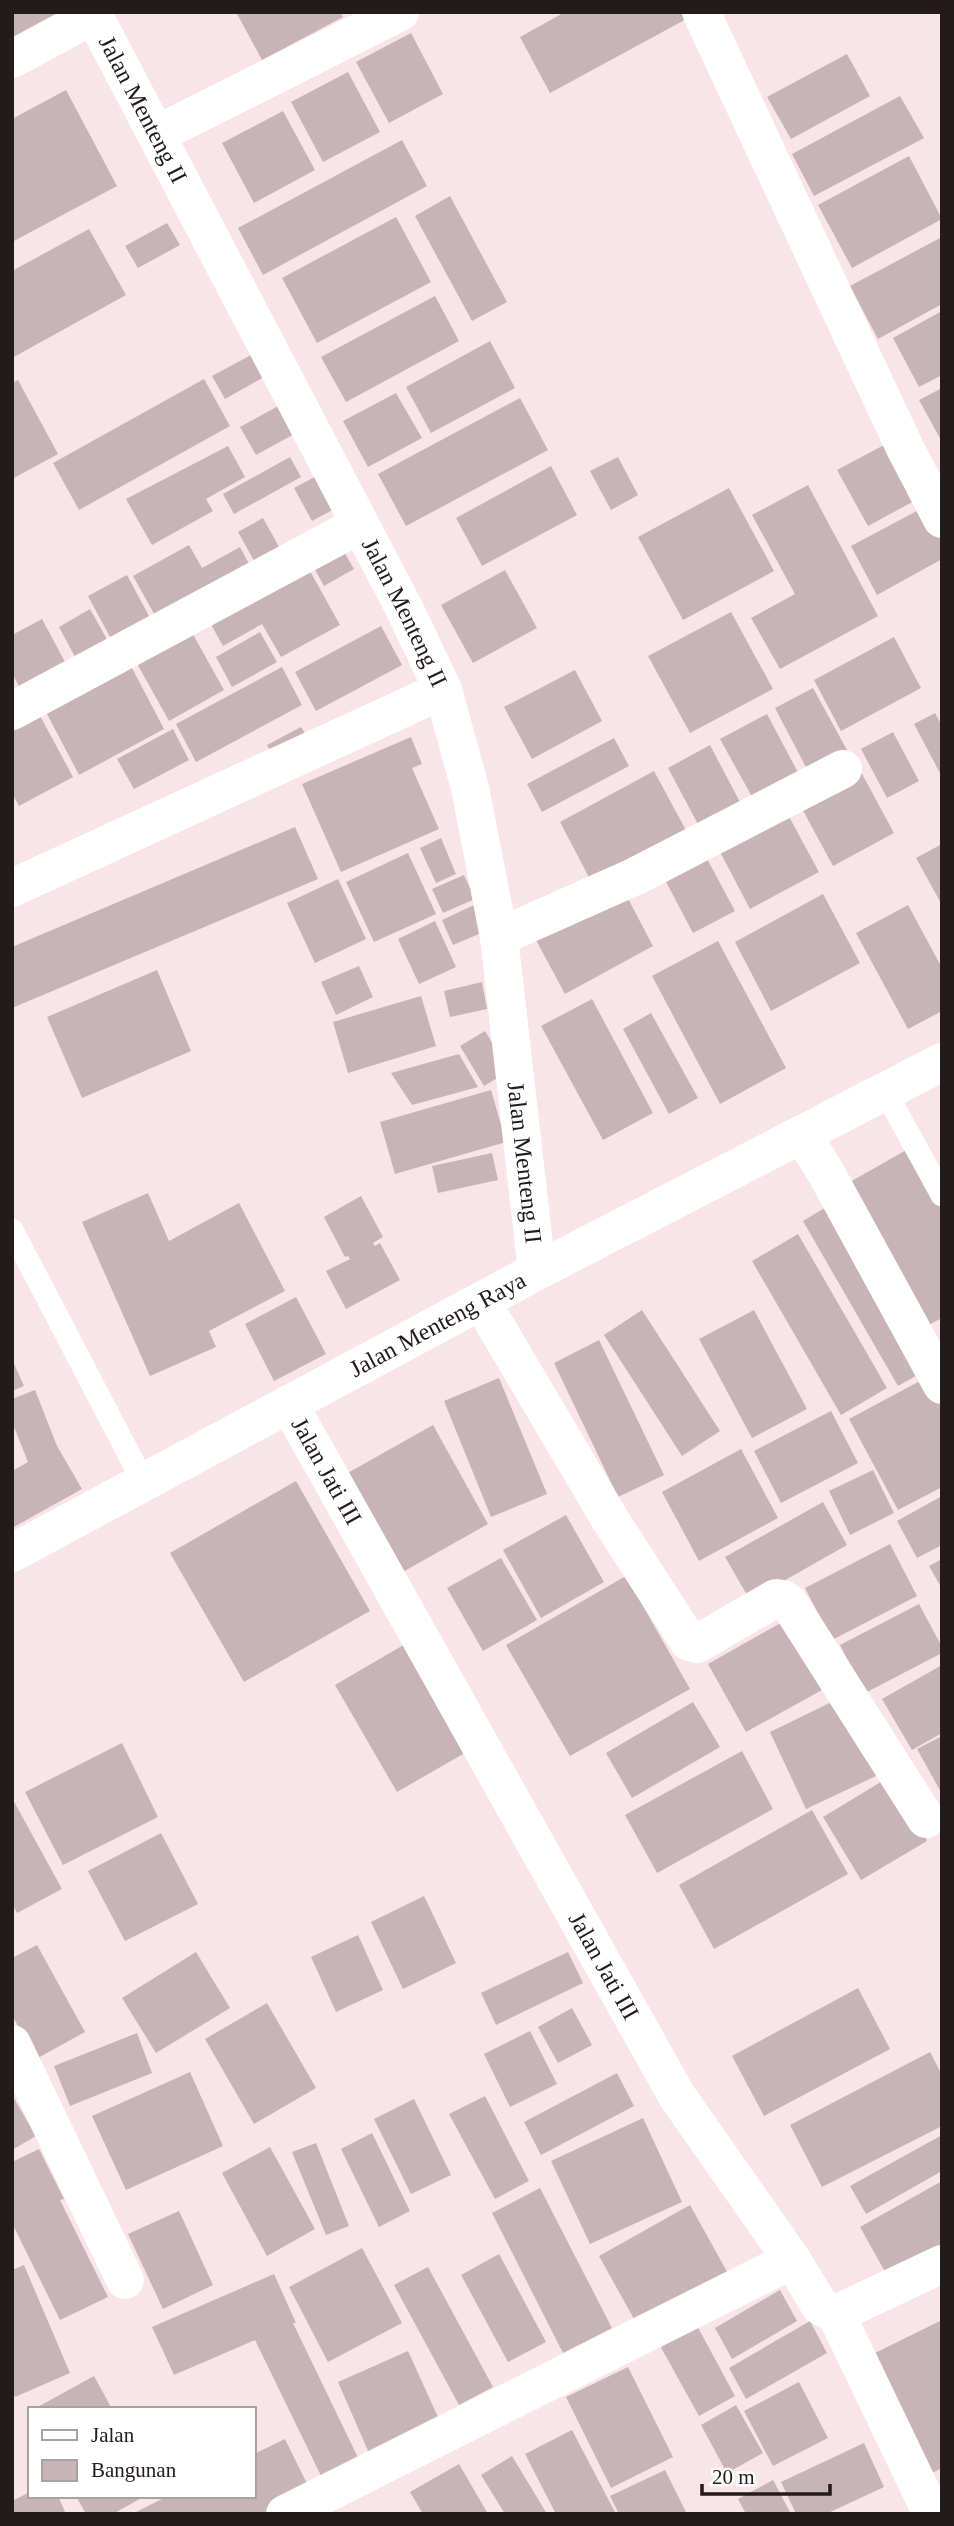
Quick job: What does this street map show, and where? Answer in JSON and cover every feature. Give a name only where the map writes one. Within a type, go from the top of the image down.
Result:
[{"type":"street","points":[[158,134],[400,12]]},
{"type":"street","points":[[701,12],[899,436],[942,519]]},
{"type":"street","points":[[12,60],[93,14]]},
{"type":"street","name":"Jalan Menteng II","points":[[93,14],[405,610],[443,690],[470,788],[499,937],[537,1271]]},
{"type":"street","points":[[12,711],[359,525]]},
{"type":"street","points":[[12,888],[443,690]]},
{"type":"street","points":[[499,937],[636,876],[844,769]]},
{"type":"street","name":"Jalan Menteng Raya","points":[[12,1553],[537,1271],[942,1062]]},
{"type":"street","points":[[802,1134],[942,1385]]},
{"type":"street","points":[[481,1301],[611,1521],[689,1642],[697,1644],[776,1598],[789,1603],[926,1819]]},
{"type":"street","name":"Jalan Jati III","points":[[289,1404],[677,2096],[792,2260],[820,2306],[836,2314],[932,2514]]},
{"type":"street","points":[[12,2044],[125,2280]]},
{"type":"street","points":[[285,2514],[792,2260]]},
{"type":"street","points":[[836,2314],[942,2264]]},
{"type":"lane","points":[[885,1091],[942,1195]]},
{"type":"lane","points":[[12,1230],[144,1483]]},
{"type":"building","points":[[12,12],[55,12],[58,19],[12,42]]},
{"type":"building","points":[[236,12],[340,12],[343,17],[262,60]]},
{"type":"building","points":[[565,12],[690,12],[692,16],[550,93],[520,37]]},
{"type":"building","points":[[411,33],[443,94],[389,123],[356,62]]},
{"type":"building","points":[[847,54],[870,96],[791,139],[767,97]]},
{"type":"building","points":[[348,72],[380,132],[323,162],[291,102]]},
{"type":"building","points":[[66,90],[117,186],[12,242],[12,119]]},
{"type":"building","points":[[900,96],[924,138],[814,196],[792,154]]},
{"type":"building","points":[[283,111],[315,170],[254,203],[222,143]]},
{"type":"building","points":[[402,140],[427,186],[263,275],[238,228]]},
{"type":"building","points":[[909,156],[942,219],[852,268],[818,205]]},
{"type":"building","points":[[450,196],[507,302],[472,321],[415,216]]},
{"type":"building","points":[[396,217],[431,282],[317,343],[282,278]]},
{"type":"building","points":[[167,223],[180,245],[138,268],[125,246]]},
{"type":"building","points":[[89,229],[126,295],[12,358],[12,271]]},
{"type":"building","points":[[942,237],[942,304],[878,339],[850,286]]},
{"type":"building","points":[[435,296],[459,341],[346,402],[321,357]]},
{"type":"building","points":[[942,311],[942,375],[919,387],[893,338]]},
{"type":"building","points":[[490,341],[515,388],[431,433],[406,387]]},
{"type":"building","points":[[251,355],[264,377],[225,399],[212,376]]},
{"type":"building","points":[[204,379],[230,426],[79,510],[53,463]]},
{"type":"building","points":[[18,380],[58,454],[12,479],[12,383]]},
{"type":"building","points":[[942,388],[942,442],[919,400]]},
{"type":"building","points":[[396,393],[422,438],[368,467],[343,421]]},
{"type":"building","points":[[520,398],[548,450],[406,526],[378,474]]},
{"type":"building","points":[[280,405],[296,433],[256,455],[240,427]]},
{"type":"building","points":[[886,444],[916,500],[868,526],[837,470]]},
{"type":"building","points":[[228,446],[245,477],[206,499],[213,511],[152,545],[126,499]]},
{"type":"building","points":[[290,457],[301,477],[234,514],[223,494]]},
{"type":"building","points":[[618,457],[638,495],[611,510],[590,471]]},
{"type":"building","points":[[551,466],[577,515],[482,566],[456,518]]},
{"type":"building","points":[[320,474],[338,507],[312,521],[294,488]]},
{"type":"building","points":[[808,485],[878,616],[780,669],[751,618],[795,594],[752,515]]},
{"type":"building","points":[[729,488],[774,571],[683,620],[638,537]]},
{"type":"building","points":[[928,505],[942,530],[942,559],[877,595],[851,546]]},
{"type":"building","points":[[263,518],[287,561],[262,575],[238,532]]},
{"type":"building","points":[[189,545],[202,568],[240,547],[254,573],[161,626],[133,576]]},
{"type":"building","points":[[343,550],[354,569],[324,586],[313,566]]},
{"type":"building","points":[[505,570],[537,628],[473,663],[441,605]]},
{"type":"building","points":[[310,571],[340,625],[281,657],[262,624],[223,646],[209,621]]},
{"type":"building","points":[[127,575],[157,631],[118,652],[88,596]]},
{"type":"building","points":[[90,609],[113,650],[81,668],[59,627]]},
{"type":"building","points":[[731,612],[773,689],[690,733],[648,656]]},
{"type":"building","points":[[42,619],[73,677],[27,701],[12,673],[12,635]]},
{"type":"building","points":[[381,626],[402,665],[316,711],[295,672]]},
{"type":"building","points":[[190,629],[224,690],[169,721],[135,660]]},
{"type":"building","points":[[260,632],[277,662],[232,687],[216,657]]},
{"type":"building","points":[[894,637],[921,688],[841,731],[814,680]]},
{"type":"building","points":[[131,666],[164,729],[79,775],[46,712]]},
{"type":"building","points":[[282,667],[302,705],[196,762],[176,724]]},
{"type":"building","points":[[575,670],[602,721],[532,759],[504,707]]},
{"type":"building","points":[[813,688],[848,752],[809,773],[775,708]]},
{"type":"building","points":[[38,712],[73,777],[19,806],[12,793],[12,726]]},
{"type":"building","points":[[935,713],[942,726],[942,777],[914,724]]},
{"type":"building","points":[[767,714],[802,780],[756,804],[720,739]]},
{"type":"building","points":[[301,727],[312,745],[278,764],[267,745]]},
{"type":"building","points":[[173,729],[189,760],[134,789],[117,759]]},
{"type":"building","points":[[893,732],[919,781],[887,798],[861,749]]},
{"type":"building","points":[[411,737],[422,764],[412,768],[439,829],[341,872],[302,784]]},
{"type":"building","points":[[614,738],[629,766],[542,812],[527,784]]},
{"type":"building","points":[[710,745],[742,806],[700,828],[668,768]]},
{"type":"building","points":[[654,771],[688,834],[593,885],[560,822]]},
{"type":"building","points":[[861,772],[894,833],[833,866],[800,805]]},
{"type":"building","points":[[787,813],[819,872],[750,909],[719,850]]},
{"type":"building","points":[[295,827],[318,879],[12,1008],[12,947]]},
{"type":"building","points":[[441,838],[456,874],[436,883],[420,848]]},
{"type":"building","points":[[942,844],[942,905],[916,858]]},
{"type":"building","points":[[408,853],[436,914],[374,942],[346,882]]},
{"type":"building","points":[[705,855],[735,911],[693,933],[664,878]]},
{"type":"building","points":[[464,875],[475,899],[443,913],[432,889]]},
{"type":"building","points":[[338,879],[366,939],[315,963],[287,903]]},
{"type":"building","points":[[625,893],[653,946],[565,994],[536,940]]},
{"type":"building","points":[[823,894],[860,963],[771,1011],[735,942]]},
{"type":"building","points":[[474,905],[486,931],[453,945],[442,920]]},
{"type":"building","points":[[908,905],[942,968],[942,1011],[908,1029],[856,933]]},
{"type":"building","points":[[435,921],[456,967],[419,984],[398,939]]},
{"type":"building","points":[[718,941],[786,1068],[720,1104],[652,976]]},
{"type":"building","points":[[359,966],[373,997],[336,1015],[321,982]]},
{"type":"building","points":[[157,970],[191,1051],[82,1098],[47,1017]]},
{"type":"building","points":[[482,982],[487,1009],[450,1017],[444,991]]},
{"type":"building","points":[[421,996],[436,1046],[348,1073],[333,1022]]},
{"type":"building","points":[[592,999],[653,1113],[603,1140],[541,1026]]},
{"type":"building","points":[[651,1013],[698,1098],[669,1114],[623,1029]]},
{"type":"building","points":[[485,1031],[509,1071],[484,1086],[460,1046]]},
{"type":"building","points":[[459,1054],[478,1087],[412,1105],[391,1073]]},
{"type":"building","points":[[491,1090],[506,1142],[395,1174],[380,1122]]},
{"type":"building","points":[[908,1149],[942,1210],[942,1318],[923,1328],[843,1186]]},
{"type":"building","points":[[492,1153],[498,1180],[438,1193],[432,1166]]},
{"type":"building","points":[[148,1193],[169,1241],[239,1203],[285,1291],[209,1331],[216,1347],[150,1376],[82,1222]]},
{"type":"building","points":[[361,1196],[383,1237],[373,1243],[375,1246],[380,1243],[400,1280],[346,1309],[326,1271],[350,1259],[345,1257],[324,1217]]},
{"type":"building","points":[[828,1206],[923,1372],[898,1386],[803,1221]]},
{"type":"building","points":[[798,1234],[887,1388],[841,1415],[752,1261]]},
{"type":"building","points":[[296,1297],[326,1354],[274,1381],[245,1324]]},
{"type":"building","points":[[642,1310],[720,1431],[682,1456],[604,1335]]},
{"type":"building","points":[[754,1310],[807,1409],[752,1438],[699,1339]]},
{"type":"building","points":[[599,1340],[664,1475],[618,1497],[554,1363]]},
{"type":"building","points":[[12,1359],[24,1386],[12,1391]]},
{"type":"building","points":[[931,1375],[942,1395],[942,1487],[898,1510],[849,1419]]},
{"type":"building","points":[[499,1378],[547,1494],[491,1517],[444,1401]]},
{"type":"building","points":[[35,1390],[57,1446],[82,1489],[12,1528],[12,1471],[28,1462],[12,1422],[12,1399]]},
{"type":"building","points":[[831,1411],[858,1463],[781,1503],[754,1451]]},
{"type":"building","points":[[433,1425],[488,1524],[401,1573],[346,1474]]},
{"type":"building","points":[[741,1449],[778,1518],[699,1561],[662,1492]]},
{"type":"building","points":[[873,1470],[894,1513],[850,1535],[829,1491]]},
{"type":"building","points":[[296,1481],[370,1611],[244,1682],[170,1553]]},
{"type":"building","points":[[942,1496],[942,1545],[917,1558],[897,1521]]},
{"type":"building","points":[[823,1502],[847,1545],[750,1600],[725,1557]]},
{"type":"building","points":[[566,1515],[604,1582],[541,1618],[503,1550]]},
{"type":"building","points":[[890,1544],[917,1596],[832,1640],[805,1588]]},
{"type":"building","points":[[501,1558],[537,1620],[483,1651],[447,1588]]},
{"type":"building","points":[[942,1559],[942,1589],[929,1566]]},
{"type":"building","points":[[626,1576],[690,1689],[570,1756],[506,1645]]},
{"type":"building","points":[[919,1604],[942,1647],[942,1653],[865,1693],[840,1645]]},
{"type":"building","points":[[784,1621],[822,1690],[746,1732],[708,1664]]},
{"type":"building","points":[[407,1643],[470,1750],[397,1792],[335,1685]]},
{"type":"building","points":[[942,1665],[942,1733],[912,1750],[882,1699]]},
{"type":"building","points":[[840,1698],[876,1776],[806,1809],[770,1732]]},
{"type":"building","points":[[693,1702],[720,1747],[632,1798],[606,1753]]},
{"type":"building","points":[[942,1736],[942,1794],[917,1749]]},
{"type":"building","points":[[122,1743],[158,1817],[63,1865],[25,1792]]},
{"type":"building","points":[[742,1751],[773,1809],[657,1873],[625,1815]]},
{"type":"building","points":[[889,1777],[927,1841],[861,1880],[823,1817]]},
{"type":"building","points":[[12,1798],[62,1889],[17,1913],[12,1903]]},
{"type":"building","points":[[812,1810],[848,1874],[714,1949],[679,1885]]},
{"type":"building","points":[[161,1833],[198,1904],[125,1941],[88,1871]]},
{"type":"building","points":[[424,1896],[456,1963],[403,1989],[371,1922]]},
{"type":"building","points":[[358,1935],[383,1990],[336,2012],[311,1957]]},
{"type":"building","points":[[37,1945],[85,2032],[36,2059],[12,2015],[12,1958]]},
{"type":"building","points":[[196,1952],[230,2008],[156,2053],[122,1998]]},
{"type":"building","points":[[568,1952],[583,1983],[496,2025],[481,1993]]},
{"type":"building","points":[[858,1988],[890,2049],[764,2116],[732,2056]]},
{"type":"building","points":[[267,2003],[316,2088],[254,2124],[205,2039]]},
{"type":"building","points":[[572,2008],[592,2045],[558,2063],[538,2027]]},
{"type":"building","points":[[530,2031],[557,2084],[510,2107],[484,2054]]},
{"type":"building","points":[[137,2033],[152,2073],[70,2106],[54,2066]]},
{"type":"building","points":[[930,2052],[942,2075],[942,2126],[822,2187],[790,2125]]},
{"type":"building","points":[[190,2072],[223,2146],[126,2190],[92,2116]]},
{"type":"building","points":[[617,2073],[634,2106],[541,2155],[524,2122]]},
{"type":"building","points":[[12,2095],[36,2136],[12,2150]]},
{"type":"building","points":[[485,2096],[529,2181],[495,2199],[449,2114]]},
{"type":"building","points":[[414,2099],[451,2175],[411,2194],[374,2119]]},
{"type":"building","points":[[643,2118],[682,2202],[590,2244],[551,2161]]},
{"type":"building","points":[[372,2133],[410,2211],[379,2227],[341,2149]]},
{"type":"building","points":[[942,2135],[942,2171],[866,2214],[850,2186]]},
{"type":"building","points":[[316,2143],[349,2226],[326,2235],[292,2152]]},
{"type":"building","points":[[270,2147],[315,2229],[267,2256],[222,2173]]},
{"type":"building","points":[[39,2149],[64,2199],[60,2200],[108,2297],[60,2320],[12,2223],[12,2162]]},
{"type":"building","points":[[942,2181],[942,2259],[893,2286],[860,2227]]},
{"type":"building","points":[[540,2188],[612,2328],[563,2353],[492,2213]]},
{"type":"building","points":[[690,2205],[730,2277],[639,2328],[599,2256]]},
{"type":"building","points":[[179,2211],[213,2285],[163,2309],[128,2234]]},
{"type":"building","points":[[362,2248],[402,2323],[328,2362],[289,2287]]},
{"type":"building","points":[[499,2254],[546,2342],[508,2362],[461,2275]]},
{"type":"building","points":[[24,2265],[70,2373],[15,2397],[12,2390],[12,2270]]},
{"type":"building","points":[[428,2267],[493,2387],[459,2405],[394,2285]]},
{"type":"building","points":[[274,2274],[296,2323],[293,2323],[362,2466],[325,2484],[255,2340],[174,2375],[152,2327]]},
{"type":"building","points":[[780,2290],[797,2321],[732,2359],[715,2328]]},
{"type":"building","points":[[942,2320],[942,2468],[932,2473],[873,2354]]},
{"type":"building","points":[[810,2321],[827,2353],[746,2399],[729,2368]]},
{"type":"building","points":[[695,2322],[735,2396],[699,2416],[658,2342]]},
{"type":"building","points":[[408,2351],[443,2428],[372,2460],[338,2382]]},
{"type":"building","points":[[628,2367],[673,2457],[611,2488],[566,2397]]},
{"type":"building","points":[[94,2376],[111,2407],[38,2407]]},
{"type":"building","points":[[799,2382],[828,2438],[773,2466],[744,2411]]},
{"type":"building","points":[[736,2405],[763,2453],[727,2473],[701,2425]]},
{"type":"building","points":[[572,2430],[616,2514],[556,2514],[525,2454]]},
{"type":"building","points":[[285,2439],[314,2498],[283,2514],[132,2514],[164,2498],[256,2498],[256,2453]]},
{"type":"building","points":[[864,2443],[884,2487],[826,2514],[796,2514],[781,2482]]},
{"type":"building","points":[[512,2456],[547,2514],[505,2514],[481,2475]]},
{"type":"building","points":[[459,2464],[488,2514],[423,2514],[410,2492]]},
{"type":"building","points":[[665,2470],[687,2514],[619,2514],[610,2496]]},
{"type":"building","points":[[773,2480],[791,2514],[746,2514],[738,2499]]},
{"type":"building","points":[[28,2493],[28,2498],[59,2498],[66,2514],[12,2514],[12,2501]]},
{"type":"building","points":[[77,2498],[141,2498],[113,2514],[86,2514]]}]
